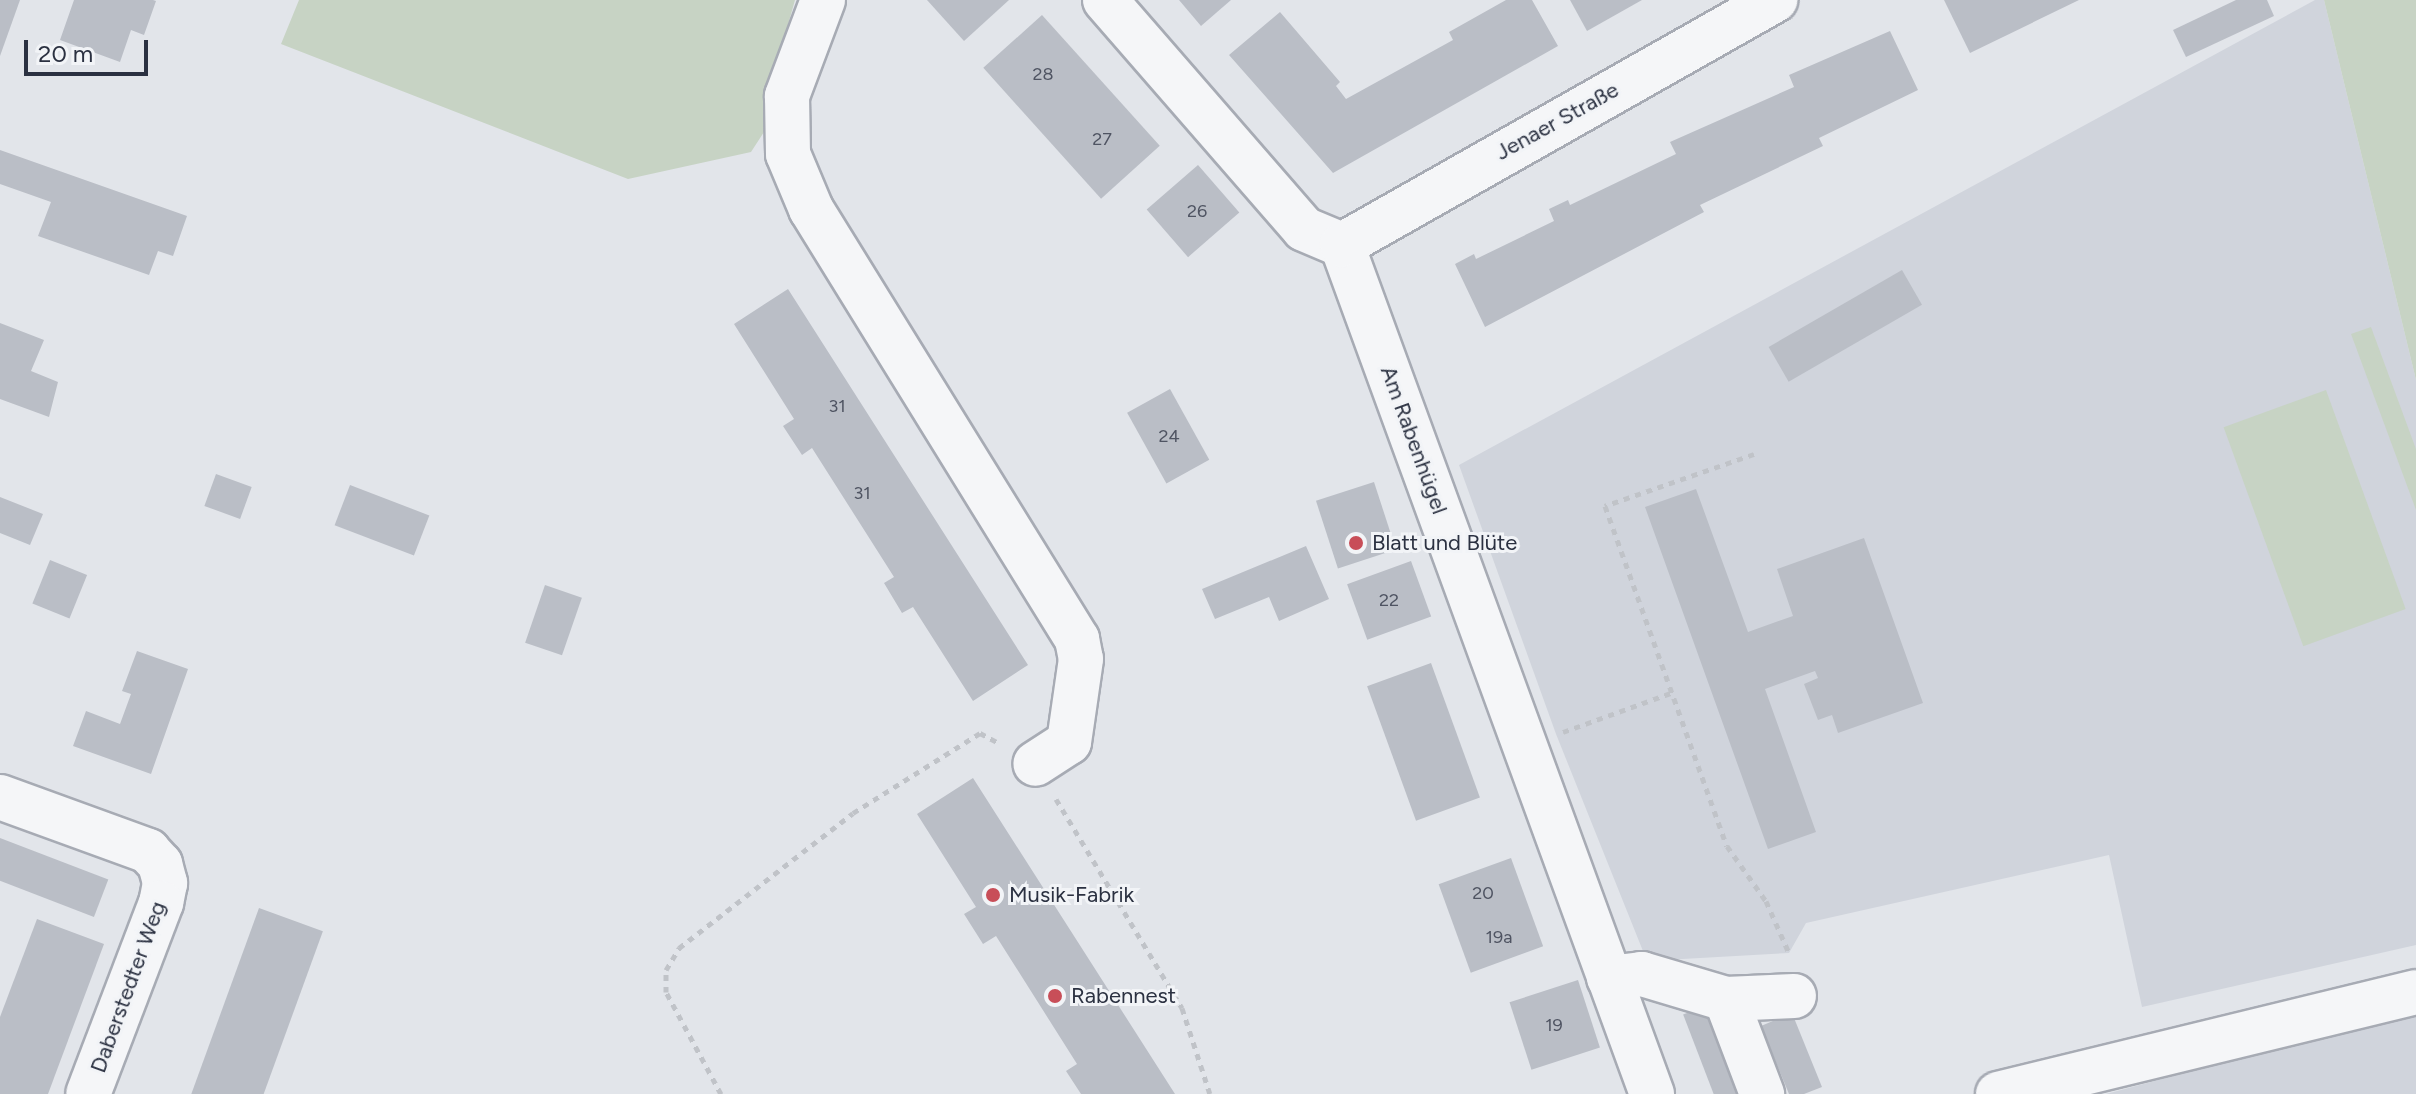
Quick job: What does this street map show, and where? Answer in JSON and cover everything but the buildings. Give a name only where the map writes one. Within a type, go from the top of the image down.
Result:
[{"type":"street","points":[[823,0],[787,96],[788,154],[811,209],[1077,639],[1081,659],[1069,742],[1035,764]]},
{"type":"street","points":[[1105,0],[1304,229],[1342,245]]},
{"type":"street","name":"Jenaer Straße","points":[[1342,245],[1775,0]]},
{"type":"street","name":"Am Rabenhügel","points":[[1342,245],[1652,1094]]},
{"type":"street","name":"Daberstedter Weg","points":[[0,797],[148,851],[160,864],[165,883],[161,903],[88,1094]]},
{"type":"street","points":[[1609,978],[1642,974],[1726,999],[1794,996]]},
{"type":"street","points":[[1998,1094],[2416,992]]},
{"type":"street","points":[[1726,999],[1762,1094]]},
{"type":"path","points":[[1754,454],[1605,506],[1727,846],[1766,901],[1789,953],[1794,996]]},
{"type":"path","points":[[1556,734],[1671,693]]},
{"type":"path","points":[[721,1094],[666,992],[666,970],[679,948],[853,813],[980,733],[1035,764],[1182,1008],[1210,1094]]},
{"type":"shaded area","points":[[2315,0],[2324,0],[2416,380],[2416,945],[2142,1007],[2109,855],[1806,923],[1789,953],[1647,961],[1556,734],[1459,465]]},
{"type":"shaded area","points":[[2416,1011],[2416,1094],[2106,1094]]},
{"type":"green space","points":[[299,0],[795,0],[764,109],[766,129],[751,152],[628,179],[281,44]]},
{"type":"green space","points":[[2324,0],[2416,0],[2416,380]]},
{"type":"green space","points":[[2371,327],[2416,449],[2416,510],[2351,334]]},
{"type":"green space","points":[[2326,390],[2406,609],[2303,646],[2224,427]]},
{"type":"place","name":"Blatt und Blüte","points":[[1356,543]]},
{"type":"place","name":"Musik-Fabrik","points":[[993,895]]},
{"type":"place","name":"Rabennest","points":[[1055,996]]}]
